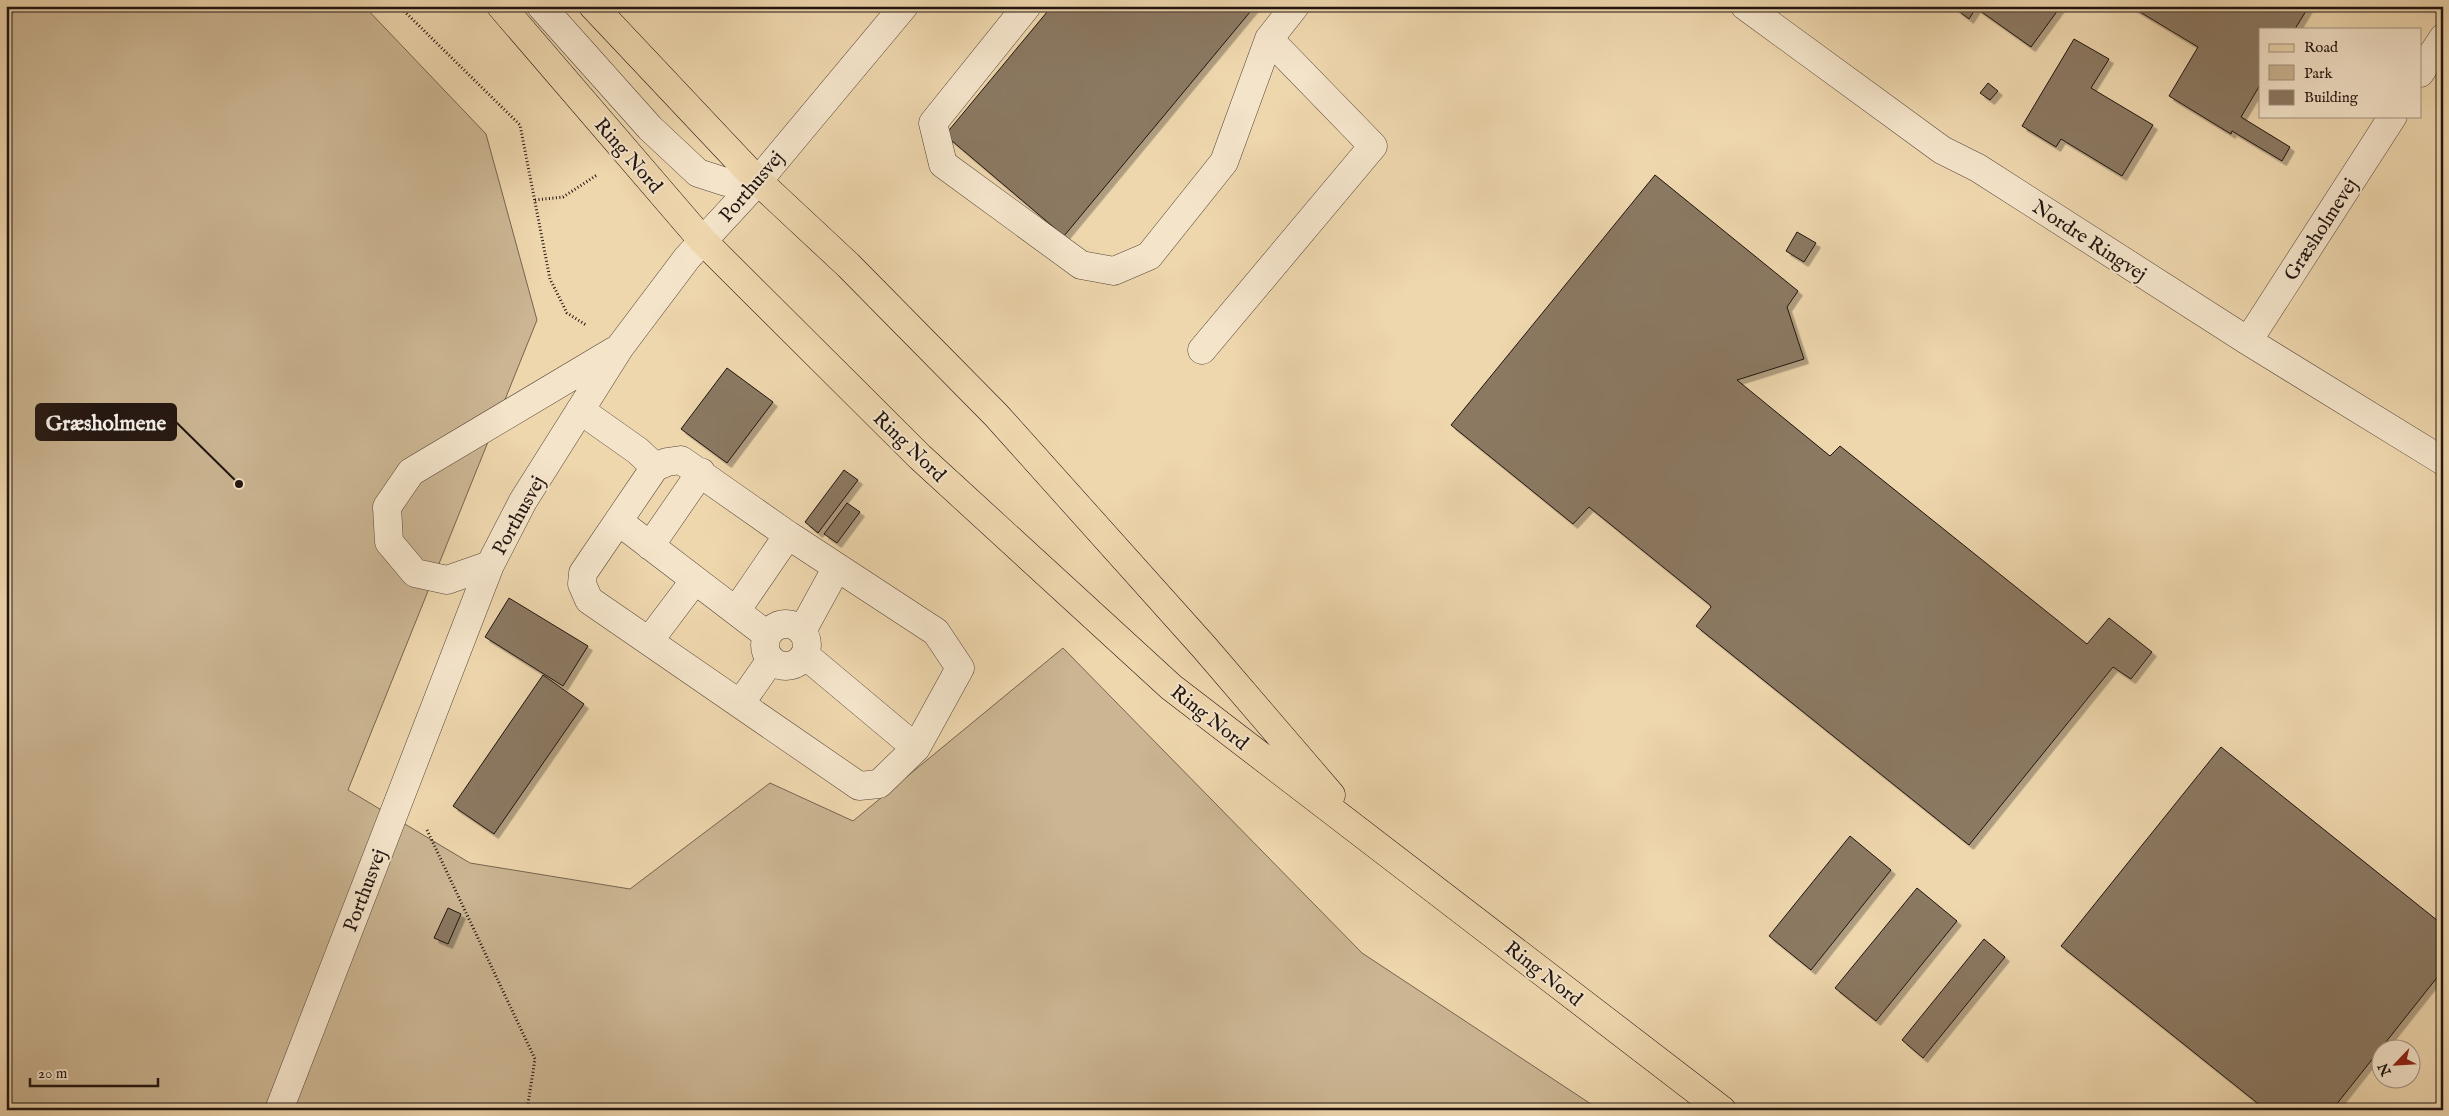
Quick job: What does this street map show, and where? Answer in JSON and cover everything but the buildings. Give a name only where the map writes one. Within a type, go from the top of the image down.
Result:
[{"type":"main road","name":"Ring Nord","points":[[501,6],[703,241],[920,457],[1170,687],[1722,1110]]},
{"type":"main road","name":"Ring Nord","points":[[593,6],[758,181],[848,265],[996,415],[1204,647],[1366,836]]},
{"type":"street","points":[[541,6],[650,128],[698,173],[726,182],[758,181]]},
{"type":"street","name":"Porthusvej","points":[[279,1110],[490,565],[523,501],[620,348],[703,241],[758,181],[904,6]]},
{"type":"street","points":[[1027,6],[933,123],[943,164],[1081,266],[1114,271],[1149,256],[1224,162],[1269,39],[1295,6]]},
{"type":"street","name":"Nordre Ringvej","points":[[1745,6],[1942,150],[1978,168],[2248,341],[2443,461]]},
{"type":"street","points":[[2422,70],[2443,38]]},
{"type":"street","points":[[1202,350],[1372,146],[1269,39]]},
{"type":"street","name":"Græsholmevej","points":[[2248,341],[2392,118]]},
{"type":"street","points":[[490,565],[447,580],[415,573],[388,542],[387,507],[411,472],[620,348]]},
{"type":"street","points":[[580,410],[638,451],[655,467]]},
{"type":"street","points":[[681,460],[701,472],[788,535],[936,632],[960,668],[916,748],[879,784],[859,786],[589,600],[582,584],[583,573],[655,467],[667,462],[681,460]]},
{"type":"street","points":[[650,546],[701,472]]},
{"type":"street","points":[[618,521],[736,611],[783,666],[796,664],[837,567]]},
{"type":"street","points":[[736,611],[788,535]]},
{"type":"street","points":[[649,641],[695,580]]},
{"type":"street","points":[[740,704],[769,648],[777,626],[790,624],[804,643],[916,748]]},
{"type":"path","points":[[399,6],[520,125],[550,280],[567,313],[620,348]]},
{"type":"path","points":[[405,784],[535,1059],[527,1110]]},
{"type":"green space","points":[[6,6],[364,6],[486,134],[537,320],[348,790],[470,863],[630,889],[770,783],[853,821],[1063,648],[1362,953],[1600,1110],[6,1110]]},
{"type":"waterway","points":[[6,14],[10,6]]},
{"type":"place","name":"Græsholmene","points":[[239,484]]}]
